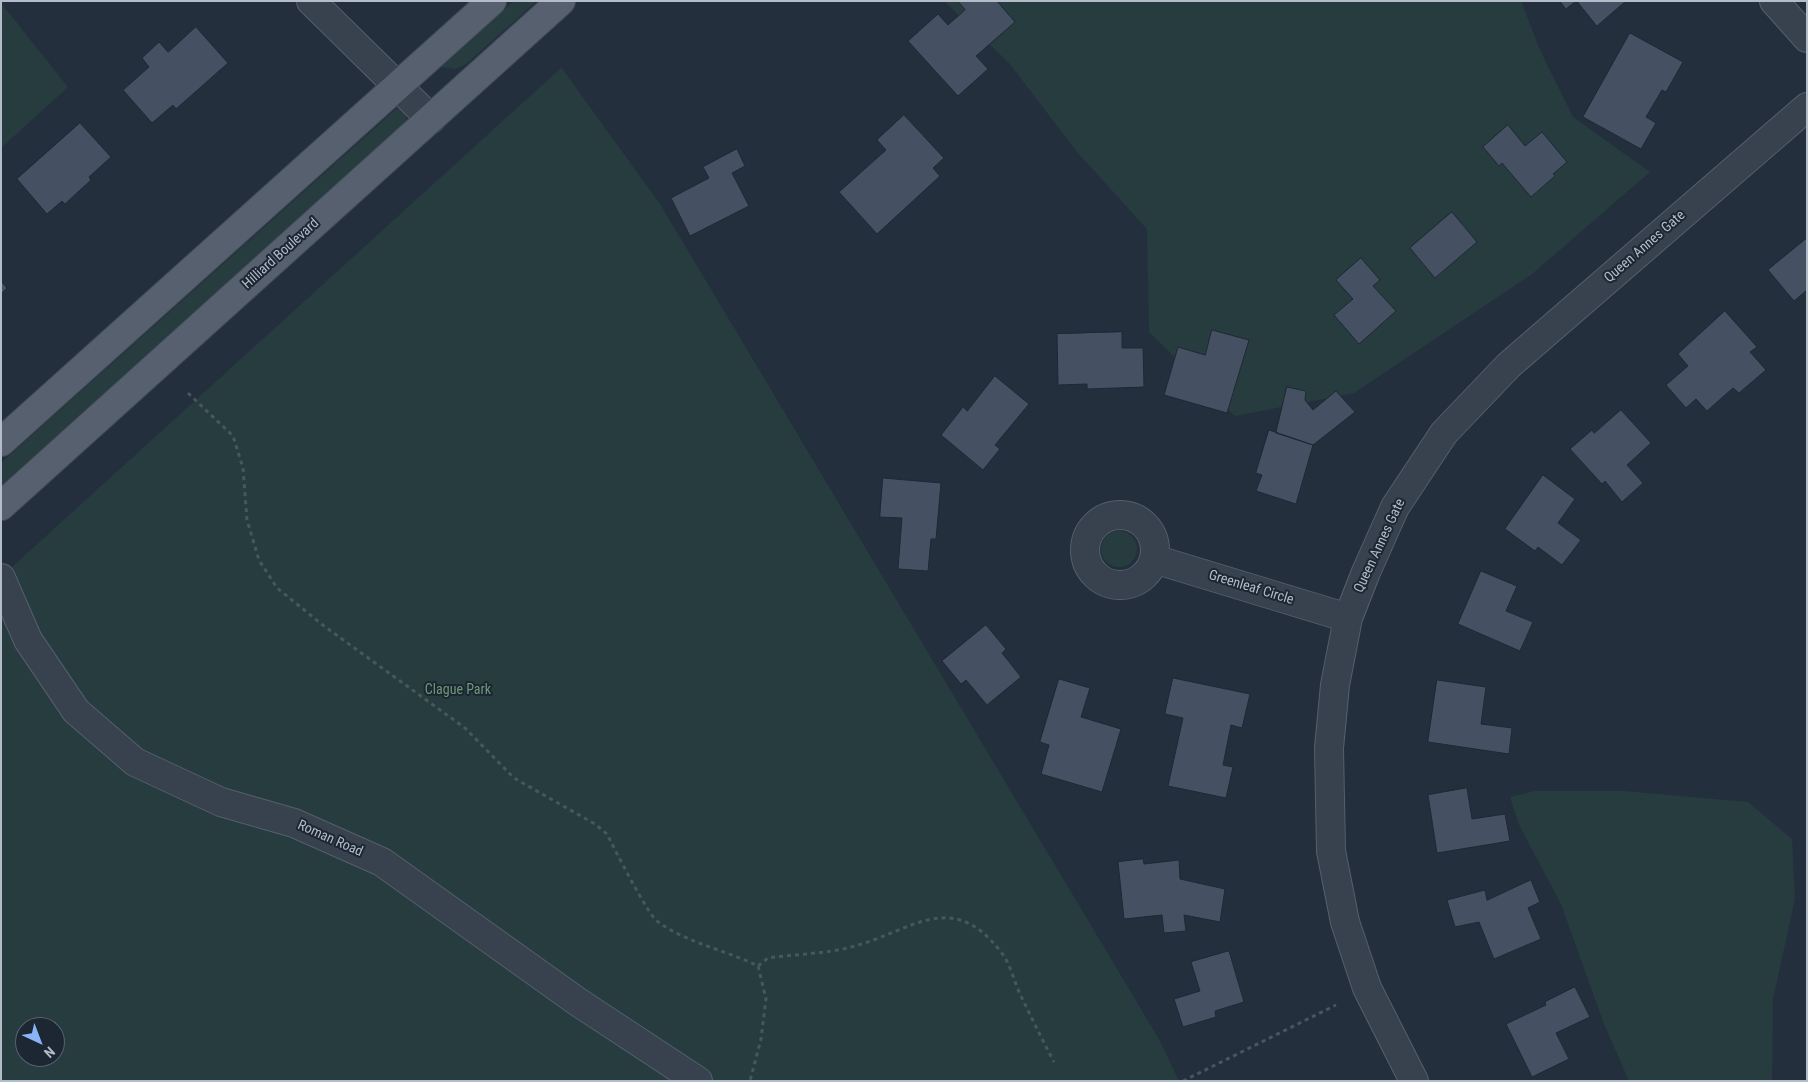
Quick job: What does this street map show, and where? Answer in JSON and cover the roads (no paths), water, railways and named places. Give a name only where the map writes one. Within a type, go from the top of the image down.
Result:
[{"type":"main road","points":[[1,442],[492,1]]},
{"type":"main road","name":"Hilliard Boulevard","points":[[1,506],[561,1]]},
{"type":"street","points":[[311,1],[431,120]]},
{"type":"street","points":[[1774,1],[1807,38]]},
{"type":"street","name":"Queen Annes Gate","points":[[1414,1081],[1367,988],[1345,922],[1331,851],[1329,748],[1335,685],[1348,618],[1395,507],[1444,433],[1509,365],[1807,108]]},
{"type":"street","name":"Greenleaf Circle","points":[[1154,559],[1348,618]]},
{"type":"street","name":"Roman Road","points":[[1,578],[28,640],[76,711],[135,762],[221,802],[294,823],[382,862],[578,1002],[698,1081]]},
{"type":"park label","name":"Clague Park","points":[[458,690]]}]
